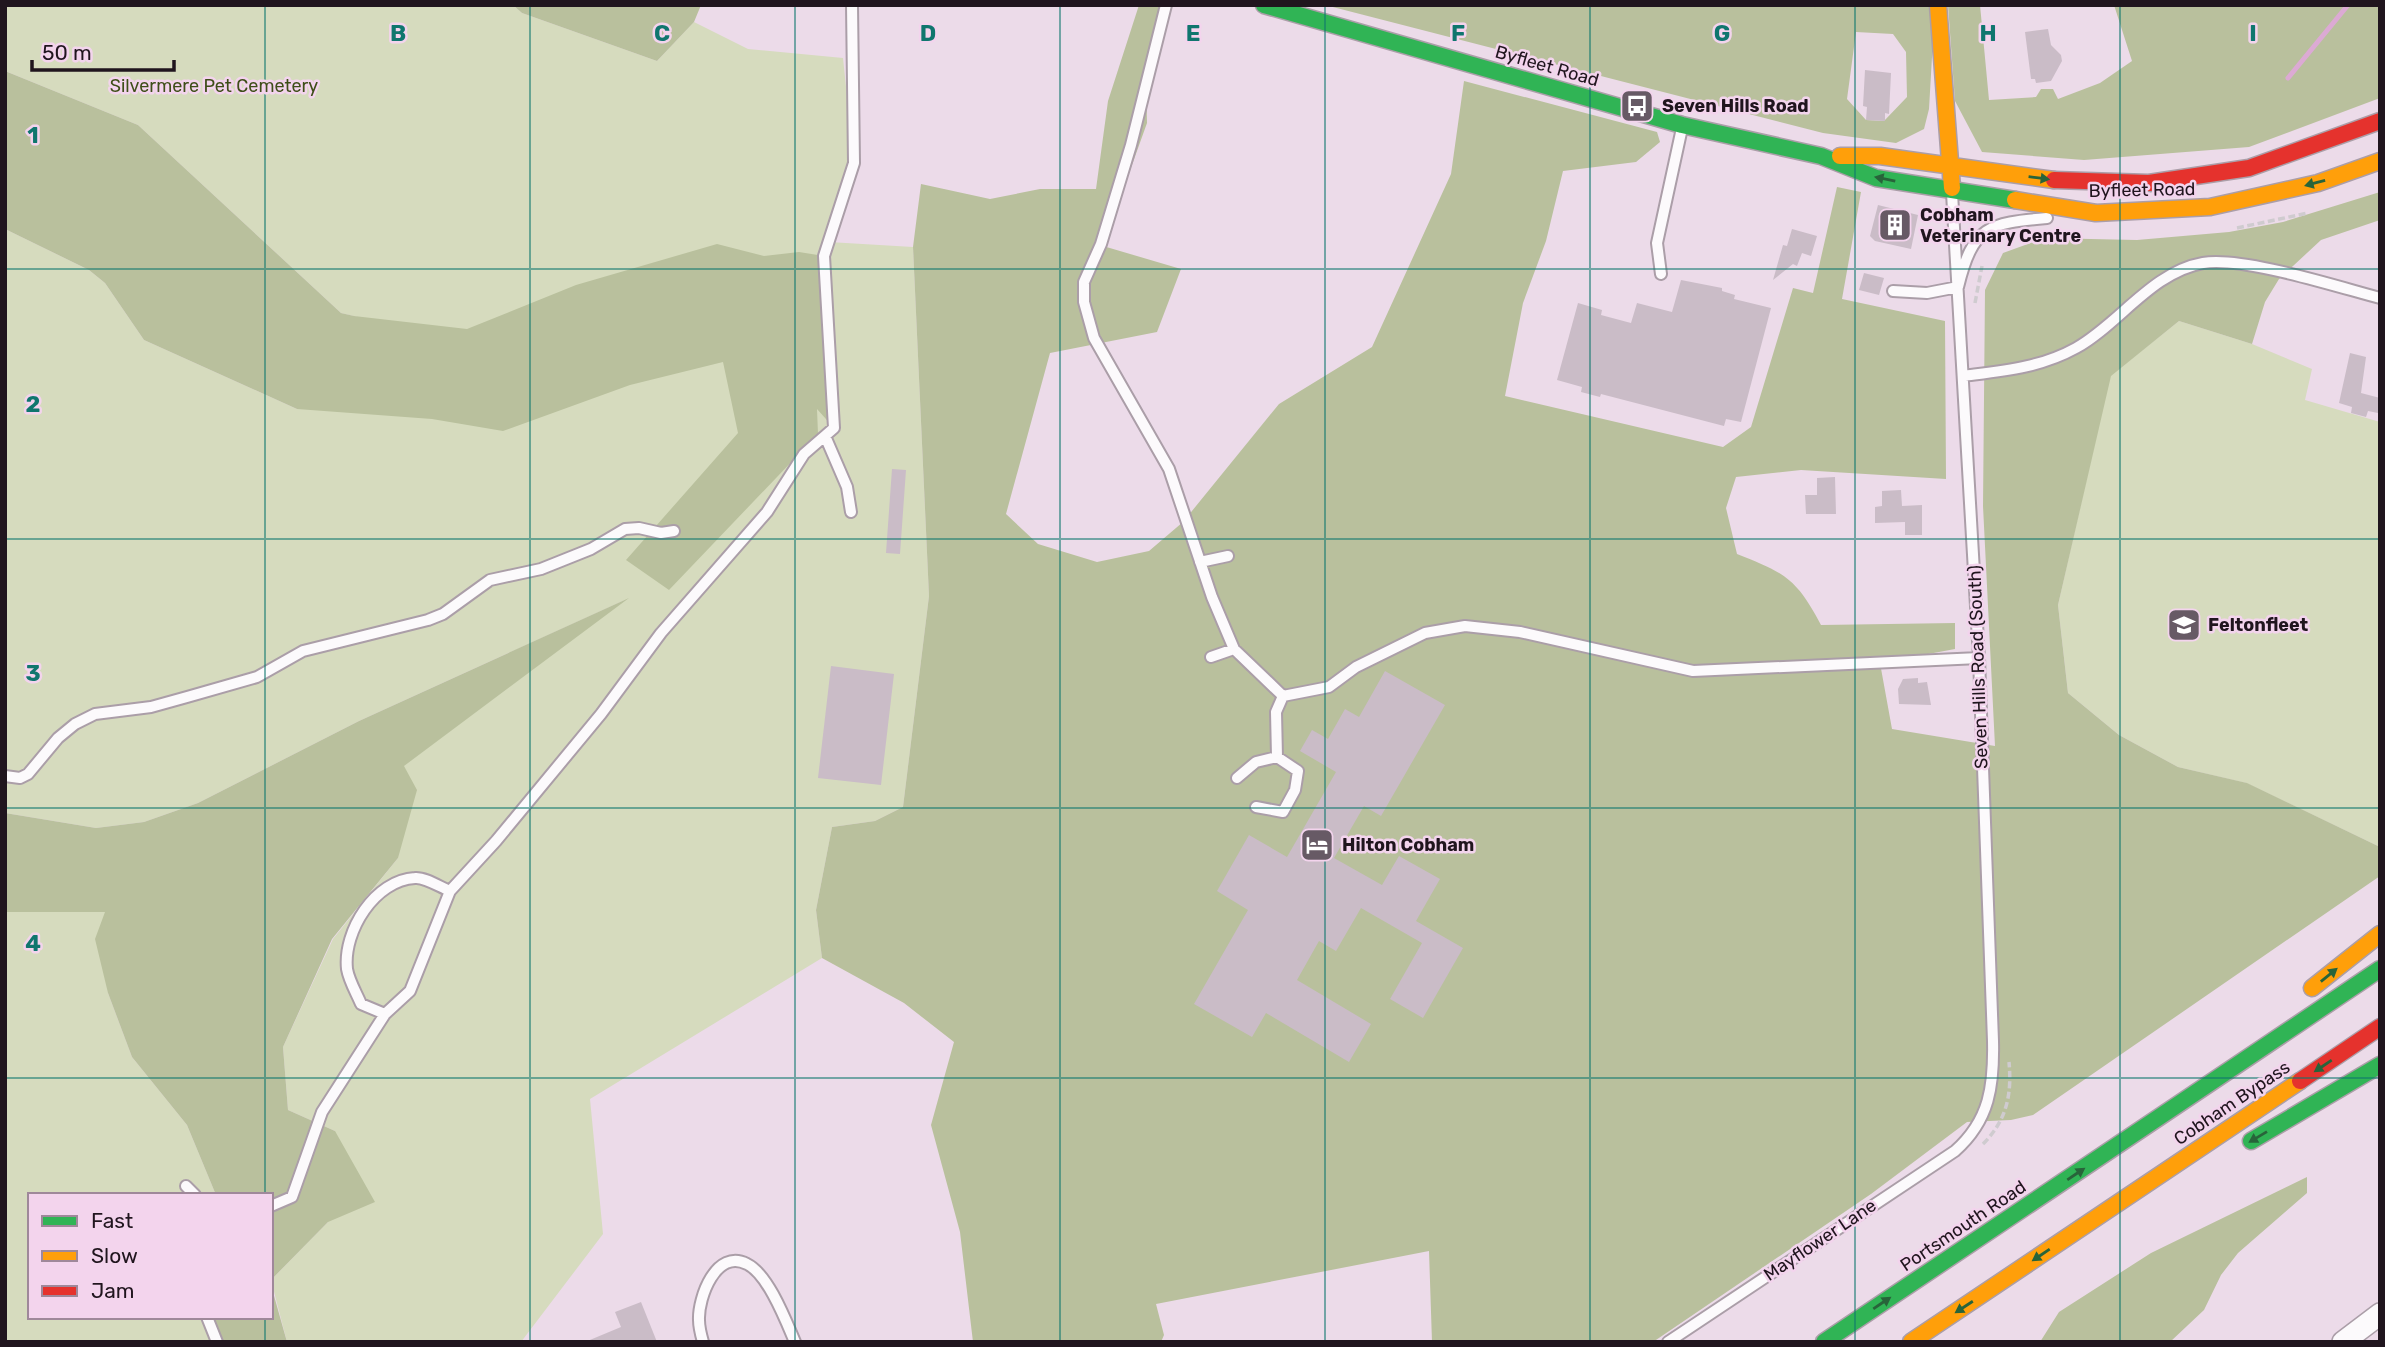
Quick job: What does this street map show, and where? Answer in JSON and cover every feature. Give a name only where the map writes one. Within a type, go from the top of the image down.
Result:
[{"type":"main road","name":"Byfleet Road","points":[[1264,5],[1682,125],[1821,156],[1876,178],[2096,213],[2210,207],[2318,183],[2380,161]]},
{"type":"main road","points":[[1938,5],[1952,192]]},
{"type":"main road","name":"Byfleet Road","points":[[1821,156],[1880,156],[2054,180],[2149,183],[2249,168],[2380,121]]},
{"type":"main road","points":[[1948,130],[1972,169]]},
{"type":"main road","points":[[2302,997],[2380,934]]},
{"type":"main road","name":"Cobham Bypass","points":[[2124,1141],[2380,969]]},
{"type":"main road","points":[[2124,1141],[2270,1022]]},
{"type":"main road","name":"Cobham Bypass","points":[[2105,1211],[2380,1027]]},
{"type":"main road","points":[[2240,1148],[2380,1065]]},
{"type":"main road","name":"Portsmouth Road","points":[[1824,1342],[2124,1141]]},
{"type":"main road","points":[[1911,1342],[2105,1211],[2192,1173]]},
{"type":"street","points":[[2343,1342],[2380,1314]]},
{"type":"lane","points":[[273,1205],[292,1197],[322,1112],[385,1014],[410,991],[450,891],[496,841],[601,714],[661,633],[766,512],[804,454],[834,428],[824,256],[854,163],[852,5]]},
{"type":"lane","points":[[1166,5],[1131,145],[1101,244],[1084,282],[1084,302],[1094,338],[1169,469],[1200,562],[1234,649],[1283,696]]},
{"type":"lane","points":[[1661,274],[1657,243],[1682,125]]},
{"type":"lane","name":"Seven Hills Road (South)","points":[[1952,192],[1979,658],[1994,1074],[1990,1101],[1971,1137]]},
{"type":"lane","points":[[1893,290],[1927,293],[1958,287],[1972,244],[1988,230],[2027,219],[2096,213]]},
{"type":"lane","points":[[1963,376],[2025,368],[2054,359],[2096,334],[2166,277],[2204,262],[2276,271],[2380,298]]},
{"type":"lane","points":[[825,436],[847,487],[851,512]]},
{"type":"lane","points":[[5,776],[20,778],[28,774],[58,738],[75,724],[95,714],[152,707],[257,677],[303,651],[428,620],[443,614],[490,580],[541,569],[591,548],[625,529],[639,528],[661,533],[674,531]]},
{"type":"lane","points":[[1200,562],[1228,556]]},
{"type":"lane","points":[[1283,696],[1329,687],[1356,667],[1425,633],[1465,626],[1520,632],[1693,671],[1979,658]]},
{"type":"lane","points":[[1212,657],[1234,649]]},
{"type":"lane","points":[[1277,757],[1276,712],[1283,696]]},
{"type":"lane","points":[[1237,778],[1256,762],[1277,757],[1298,771],[1295,790],[1283,812],[1256,807]]},
{"type":"lane","points":[[385,1014],[361,1004],[347,970],[349,941],[368,904],[391,883],[417,878],[450,891]]},
{"type":"lane","name":"Mayflower Lane","points":[[1668,1342],[1955,1151],[1971,1137]]},
{"type":"lane","points":[[186,1186],[193,1193]]},
{"type":"lane","points":[[703,1342],[698,1322],[701,1301],[709,1281],[720,1266],[734,1262],[747,1264],[759,1276],[775,1299],[795,1342]]},
{"type":"lane","points":[[208,1319],[217,1342]]},
{"type":"path","points":[[2234,228],[2313,211]]},
{"type":"path","points":[[1974,308],[1983,260]]},
{"type":"path","points":[[1979,1147],[1999,1126],[2007,1105],[2011,1084],[2008,1051]]},
{"type":"green space","name":"Silvermere Pet Cemetery","points":[[5,5],[513,5],[522,13],[657,61],[694,22],[748,49],[843,58],[854,163],[829,242],[913,247],[929,596],[903,807],[875,821],[832,827],[816,910],[822,958],[590,1099],[603,1234],[521,1342],[287,1342],[273,1278],[328,1222],[335,1131],[288,1110],[283,1047],[333,939],[398,858],[403,766],[625,600],[359,721],[198,803],[144,822],[96,828],[5,813],[5,229],[89,270],[105,283],[144,340],[297,409],[824,256],[471,340],[406,329],[341,313],[138,125],[5,71]]},
{"type":"green space","points":[[513,5],[701,5],[694,22],[657,61],[522,13]]},
{"type":"green space","points":[[1139,5],[1170,7],[1146,76],[1147,123],[1103,246],[1181,269],[1157,332],[1050,353],[1006,514],[1038,544],[1097,562],[1149,551],[1183,522],[1279,404],[1372,347],[1451,174],[1464,81],[1657,132],[1660,142],[1636,162],[1563,171],[1546,241],[1523,303],[1505,396],[1723,447],[1751,427],[1793,288],[1813,293],[1837,187],[1861,192],[1842,299],[1945,321],[1946,479],[1801,470],[1736,477],[1726,508],[1737,554],[1767,566],[1788,579],[1804,597],[1821,625],[1955,623],[1955,649],[1880,663],[1892,729],[1995,746],[1983,506],[1985,290],[2003,253],[2044,238],[2137,240],[2229,232],[2283,222],[2380,192],[2380,220],[2321,240],[2279,279],[2265,302],[2252,344],[2179,321],[2111,376],[2058,605],[2068,693],[2119,735],[2178,767],[2247,783],[2380,847],[2380,876],[2033,1115],[2011,1120],[1967,1122],[1871,1194],[1653,1342],[1432,1342],[1429,1251],[1156,1304],[1164,1335],[1161,1342],[973,1342],[960,1232],[931,1125],[954,1042],[904,1003],[822,958],[816,910],[832,827],[875,821],[903,807],[929,596],[913,247],[921,184],[990,199],[1040,189],[1096,189],[1108,101]]},
{"type":"green space","points":[[1325,5],[1935,5],[1929,109],[1924,129],[1896,143],[1823,133]],"holes":[[[1856,32],[1893,34],[1906,52],[1907,97],[1884,121],[1866,120],[1847,99]]]},
{"type":"green space","points":[[1948,5],[1980,5],[1989,100],[2036,97],[2041,89],[2053,89],[2058,99],[2100,83],[2132,61],[2114,5],[2380,5],[2380,98],[2249,147],[2084,160],[1982,152],[1955,101]]},
{"type":"green space","points":[[5,71],[138,125],[341,313],[354,316],[467,329],[576,285],[717,244],[764,256],[799,252],[824,256],[834,428],[817,409],[818,434],[669,590],[626,560],[738,433],[723,362],[630,385],[503,431],[432,419],[297,409],[144,340],[105,283],[89,270],[5,229]]},
{"type":"green space","points":[[2179,321],[2252,344],[2312,369],[2305,400],[2380,422],[2380,847],[2246,783],[2178,767],[2119,735],[2068,693],[2058,605],[2110,376]]},
{"type":"green space","points":[[629,598],[404,766],[417,790],[398,858],[332,939],[283,1047],[288,1110],[335,1131],[375,1202],[328,1222],[273,1278],[273,1193],[215,1193],[187,1125],[132,1057],[108,993],[95,939],[105,912],[5,912],[5,813],[96,828],[144,822],[198,803],[359,721]]},
{"type":"green space","points":[[5,912],[106,912],[108,993],[132,1057],[187,1125],[215,1193],[28,1193],[28,1319],[208,1319],[217,1342],[5,1342]]},
{"type":"green space","points":[[2307,1177],[2307,1193],[2238,1253],[2221,1275],[2204,1310],[2170,1342],[2040,1342],[2059,1312],[2151,1253]]},
{"type":"green space","points":[[273,1292],[287,1342],[217,1342],[208,1319],[273,1319]]},
{"type":"building","points":[[2048,29],[2051,45],[2061,55],[2062,61],[2051,81],[2036,83],[2035,79],[2031,79],[2025,32]]},
{"type":"building","points":[[1865,70],[1891,73],[1889,114],[1885,113],[1885,121],[1866,120],[1867,107],[1863,106]]},
{"type":"building","name":"Cobham Veterinary Centre","points":[[1878,205],[1918,215],[1911,249],[1875,241],[1870,236]]},
{"type":"building","points":[[1792,229],[1817,236],[1811,256],[1802,253],[1797,266],[1793,264],[1773,280],[1783,245],[1787,246]]},
{"type":"building","points":[[1864,273],[1884,278],[1879,295],[1859,290]]},
{"type":"building","points":[[1681,280],[1722,288],[1722,291],[1735,295],[1734,299],[1771,308],[1741,422],[1726,419],[1724,426],[1601,394],[1600,397],[1581,392],[1582,387],[1557,380],[1578,303],[1602,310],[1601,315],[1631,323],[1637,303],[1672,312]]},
{"type":"building","points":[[2350,353],[2366,357],[2361,393],[2380,398],[2378,413],[2368,411],[2366,417],[2351,413],[2352,407],[2339,403]]},
{"type":"building","points":[[892,469],[906,470],[900,554],[886,553]]},
{"type":"building","points":[[1835,477],[1836,514],[1806,514],[1805,495],[1817,495],[1817,478]]},
{"type":"building","points":[[1901,490],[1902,506],[1922,505],[1922,535],[1905,535],[1905,522],[1875,523],[1875,507],[1882,506],[1882,491]]},
{"type":"building","points":[[831,666],[894,674],[881,785],[818,778]]},
{"type":"building","name":"Hilton Cobham","points":[[1385,671],[1445,705],[1381,816],[1364,806],[1334,858],[1382,885],[1399,856],[1440,879],[1416,921],[1463,948],[1423,1018],[1390,999],[1422,943],[1361,908],[1336,951],[1319,941],[1297,980],[1371,1024],[1349,1062],[1266,1013],[1252,1037],[1194,1004],[1248,910],[1217,891],[1249,835],[1287,857],[1336,772],[1300,751],[1312,730],[1328,739],[1345,709],[1359,717]]},
{"type":"building","points":[[1918,678],[1918,683],[1927,682],[1931,705],[1899,704],[1898,689],[1903,679]]},
{"type":"building","points":[[641,1302],[657,1342],[585,1342],[621,1327],[615,1312]]},
{"type":"waterway","points":[[2288,78],[2348,5]]},
{"type":"traffic: fast","points":[[1264,5],[1682,125],[1821,156],[1876,178],[2015,200]]},
{"type":"traffic: fast","points":[[1824,1342],[2380,969]]},
{"type":"traffic: fast","points":[[2251,1141],[2380,1065]]},
{"type":"traffic: slow","points":[[1938,5],[1952,188]]},
{"type":"traffic: slow","points":[[1840,156],[1880,156],[2054,180]]},
{"type":"traffic: slow","points":[[2015,200],[2096,213],[2210,207],[2318,183],[2380,161]]},
{"type":"traffic: slow","points":[[2312,988],[2380,934]]},
{"type":"traffic: slow","points":[[1911,1342],[2300,1081]]},
{"type":"traffic: jam","points":[[2054,180],[2149,183],[2249,168],[2380,121]]},
{"type":"traffic: jam","points":[[2300,1081],[2380,1027]]},
{"type":"place","name":"Seven Hills Road","points":[[1637,106]]},
{"type":"place","name":"Cobham Veterinary Centre","points":[[1895,225]]},
{"type":"place","name":"Feltonfleet","points":[[2184,625]]},
{"type":"place","name":"Hilton Cobham","points":[[1317,845]]}]
